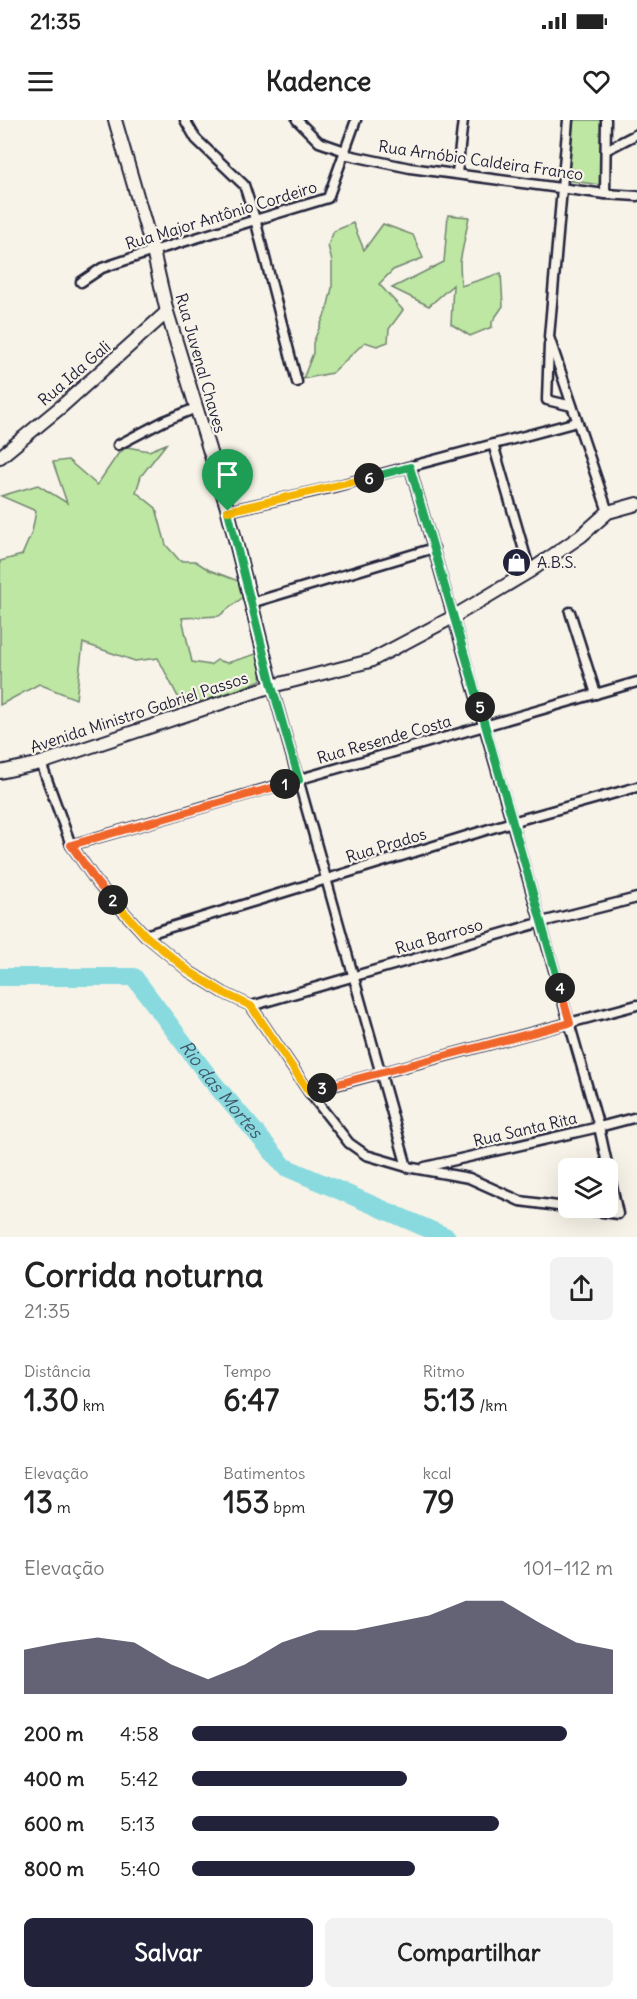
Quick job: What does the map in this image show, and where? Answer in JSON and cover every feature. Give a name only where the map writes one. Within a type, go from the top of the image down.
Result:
[{"type":"street","name":"Rua Juvenal Chaves","points":[[116,120],[153,251],[167,312],[228,511],[272,686]]},
{"type":"street","points":[[185,120],[196,139],[244,185],[297,382]]},
{"type":"street","name":"Rua Arnóbio Caldeira Franco","points":[[297,120],[319,142],[345,151],[348,155],[410,168],[605,194],[637,196]]},
{"type":"street","name":"Rua Major Antônio Cordeiro","points":[[81,282],[102,268],[327,198],[356,120]]},
{"type":"street","points":[[457,173],[464,120]]},
{"type":"street","points":[[568,120],[549,337],[548,400],[572,406]]},
{"type":"street","points":[[605,194],[606,120]]},
{"type":"street","points":[[606,150],[637,134]]},
{"type":"street","name":"Rua Ida Gali","points":[[0,457],[62,406],[167,312]]},
{"type":"street","points":[[549,337],[608,512]]},
{"type":"street","points":[[118,445],[164,421],[196,408]]},
{"type":"street","points":[[228,511],[410,467],[577,422]]},
{"type":"street","points":[[493,444],[530,570]]},
{"type":"street","points":[[41,763],[71,845],[98,884],[145,935],[190,972],[251,1006],[309,1092],[349,1143],[366,1155],[407,1167],[469,1178],[520,1201],[618,1214],[600,1127],[410,467]]},
{"type":"street","name":"Avenida Ministro Gabriel Passos","points":[[0,772],[41,763],[272,686],[370,661],[453,617],[530,570],[581,536],[608,512],[637,504]]},
{"type":"street","points":[[251,603],[434,548]]},
{"type":"street","points":[[570,612],[596,694]]},
{"type":"street","name":"Rua Resende Costa","points":[[71,845],[637,682]]},
{"type":"street","points":[[272,686],[407,1167]]},
{"type":"street","name":"Rua Prados","points":[[145,935],[512,822],[637,787]]},
{"type":"street","name":"Rua Barroso","points":[[251,1006],[542,922],[637,898]]},
{"type":"street","points":[[309,1092],[637,1005]]},
{"type":"street","name":"Rua Santa Rita","points":[[418,1168],[637,1117]]},
{"type":"green space","points":[[572,120],[601,120],[601,185],[565,180]]},
{"type":"green space","points":[[448,215],[469,217],[460,262],[461,286],[501,273],[503,306],[492,322],[492,327],[470,336],[451,324],[453,285],[429,306],[392,288],[444,262]]},
{"type":"green space","points":[[353,223],[364,250],[383,224],[413,235],[423,258],[393,270],[379,284],[403,310],[389,329],[388,342],[377,346],[365,342],[332,373],[303,379],[332,288],[332,262],[328,245],[334,231]]},
{"type":"green space","points":[[166,444],[141,476],[136,492],[156,508],[166,545],[180,561],[195,561],[209,570],[241,582],[242,598],[219,616],[182,618],[192,662],[210,665],[217,660],[227,663],[263,652],[261,680],[189,711],[177,695],[158,658],[135,661],[83,643],[76,699],[39,684],[0,705],[0,561],[22,555],[32,532],[36,511],[1,496],[38,485],[67,503],[53,462],[68,460],[97,485],[118,454],[127,447],[149,451]]},
{"type":"waterway","name":"Rio das Mortes","points":[[0,977],[134,977],[212,1081],[285,1167],[447,1237]]},
{"type":"place","name":"A.B.S.","points":[[516,562]]},
{"type":"route","points":[[410,467],[570,1023],[309,1092],[251,1006],[190,972],[145,935],[98,884],[71,845],[299,780],[272,686],[228,511],[410,467]]}]
